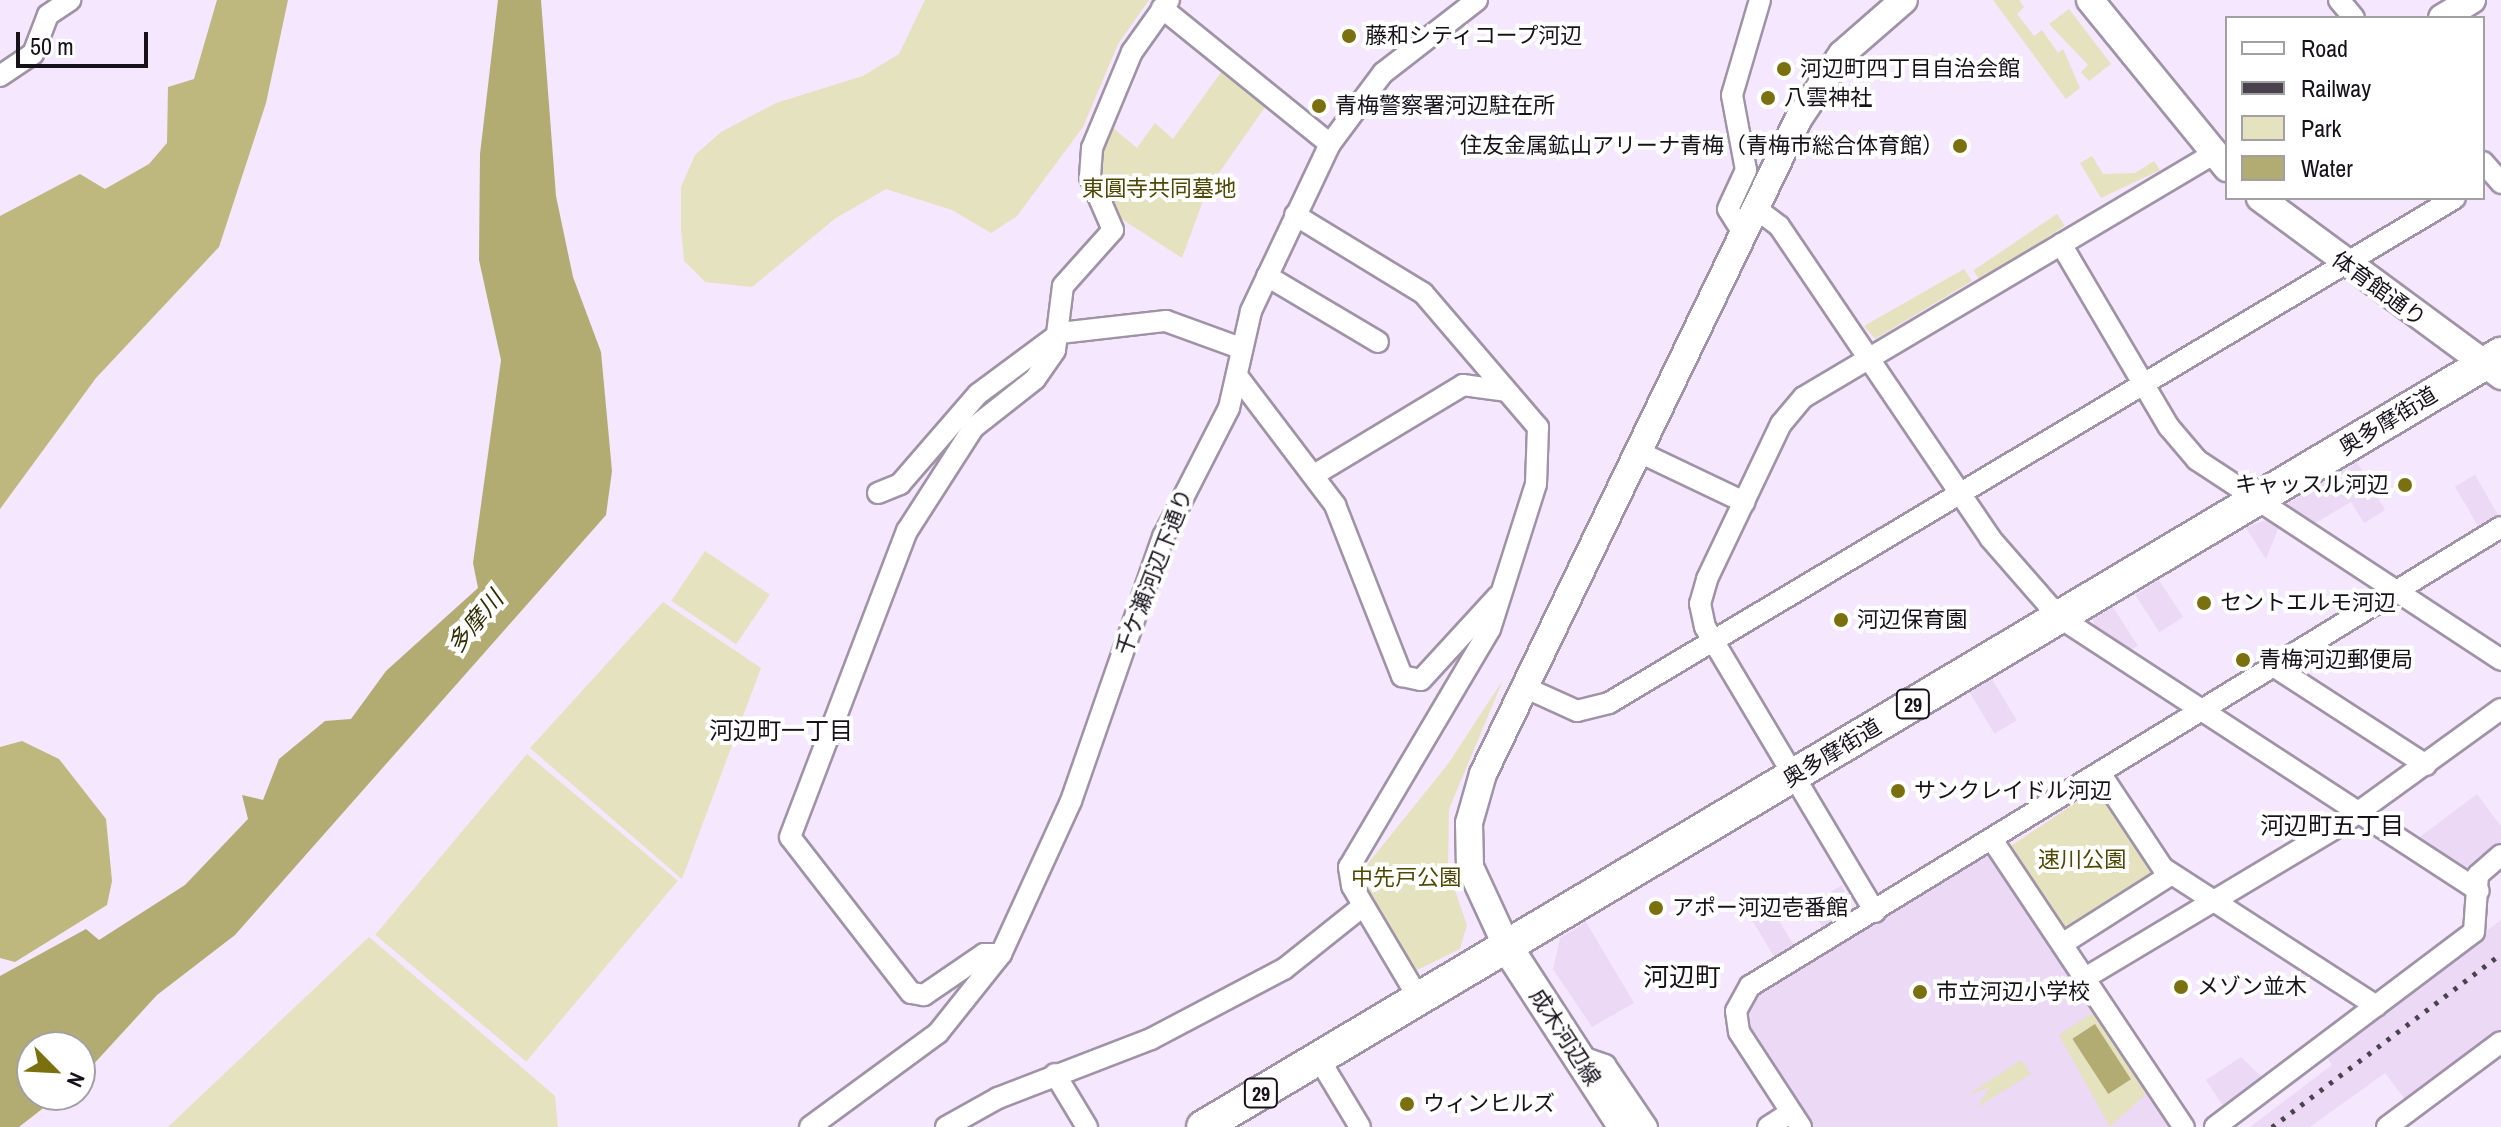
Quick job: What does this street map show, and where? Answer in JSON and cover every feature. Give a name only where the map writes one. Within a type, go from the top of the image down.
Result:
[{"type":"main road","name":"奥多摩街道","points":[[1203,1127],[2256,500],[2496,365]]},
{"type":"main road","name":"成木河辺線","points":[[1507,947],[1579,1056],[1615,1120]]},
{"type":"street","points":[[0,76],[33,54],[48,15],[70,0]]},
{"type":"street","points":[[1743,233],[1728,209],[1746,170],[1732,95],[1760,0]]},
{"type":"street","points":[[1507,947],[1476,891],[1469,823],[1524,687],[1754,207],[1828,72],[1904,0]]},
{"type":"street","points":[[1875,912],[1713,641],[1701,593],[1791,409],[1868,359],[2061,244],[2222,156],[2090,0]]},
{"type":"street","points":[[2339,0],[2352,16]]},
{"type":"street","points":[[2445,16],[2472,0]]},
{"type":"street","name":"千ケ瀬河辺下通り","points":[[810,1127],[938,1033],[1001,954],[1071,801],[1168,526],[1220,429],[1238,377],[1240,348],[1267,276],[1330,144],[1383,73],[1475,1]]},
{"type":"street","points":[[1001,954],[984,954],[924,995],[911,993],[790,837],[907,531],[973,428],[1035,379],[1060,333],[1063,286],[1113,230],[1090,177],[1096,135],[1132,52],[1166,4],[1330,144]]},
{"type":"street","name":"体育館通り","points":[[2263,200],[2344,264],[2496,365]]},
{"type":"street","points":[[1524,687],[1564,707],[1592,710],[2452,200]]},
{"type":"street","points":[[1754,207],[1779,226],[2004,558],[2059,617],[2479,891]]},
{"type":"street","points":[[1295,215],[1423,293],[1506,391],[1532,416],[1540,443],[1536,484],[1505,589],[1462,682],[1352,858],[1348,877],[1419,999]]},
{"type":"street","points":[[2061,244],[2143,384],[2189,453],[2501,660]]},
{"type":"street","points":[[1267,276],[1378,342]]},
{"type":"street","points":[[878,493],[900,484],[978,394],[1060,333],[1166,321],[1240,348]]},
{"type":"street","points":[[1238,377],[1335,505],[1402,676],[1421,680],[1505,589]]},
{"type":"street","points":[[1314,475],[1463,385],[1506,391]]},
{"type":"street","points":[[1637,451],[1744,502]]},
{"type":"street","points":[[1768,1127],[1796,1120],[1739,1032],[1739,1001],[1750,986],[2102,776],[2501,527]]},
{"type":"street","points":[[2275,667],[2426,765]]},
{"type":"street","points":[[2085,978],[2359,813],[2501,709]]},
{"type":"street","points":[[2102,776],[2172,874],[2376,1006]]},
{"type":"street","points":[[1993,841],[2184,1127]]},
{"type":"street","points":[[2215,1127],[2474,932],[2478,875],[2501,855]]},
{"type":"street","points":[[2062,944],[2172,874]]},
{"type":"street","points":[[946,1127],[1055,1074],[1151,1039],[1284,969],[1363,906]]},
{"type":"street","points":[[2387,1127],[2410,1121],[2501,1042]]},
{"type":"street","points":[[1579,1056],[1605,1065],[1647,1127]]},
{"type":"street","points":[[1319,1059],[1360,1127]]},
{"type":"street","points":[[1055,1074],[1087,1127]]},
{"type":"shaded area","points":[[217,0],[288,0],[266,103],[219,247],[96,378],[0,509],[0,216],[80,174],[105,189],[149,164],[167,143],[168,87],[194,79]]},
{"type":"shaded area","points":[[2357,462],[2385,510],[2364,523],[2351,502],[2310,526],[2287,512],[2287,504]]},
{"type":"shaded area","points":[[2475,475],[2500,518],[2480,530],[2455,486]]},
{"type":"shaded area","points":[[2271,518],[2280,524],[2266,559],[2246,528]]},
{"type":"shaded area","points":[[2159,580],[2183,617],[2159,632],[2136,595]]},
{"type":"shaded area","points":[[2113,607],[2138,646],[2129,651],[2094,628],[2093,619]]},
{"type":"shaded area","points":[[1992,679],[2017,720],[1994,734],[1970,692]]},
{"type":"shaded area","points":[[22,741],[59,759],[106,819],[112,881],[107,905],[15,962],[0,958],[0,747]]},
{"type":"shaded area","points":[[2477,794],[2501,826],[2501,846],[2461,870],[2416,840]]},
{"type":"shaded area","name":"市立河辺小学校","points":[[1987,854],[1995,856],[2175,1127],[1810,1127],[1747,1031],[1744,1008],[1759,989]]},
{"type":"shaded area","points":[[1842,885],[1853,915],[1825,932],[1809,905]]},
{"type":"shaded area","points":[[1771,907],[1796,949],[1777,961],[1751,919]]},
{"type":"shaded area","points":[[2501,920],[2501,1031],[2407,1102],[2385,1073],[2310,1127],[2250,1127],[2332,1065],[2325,1054]]},
{"type":"shaded area","points":[[1586,922],[1634,1003],[1592,1027],[1553,969],[1560,938]]},
{"type":"shaded area","points":[[2241,1057],[2265,1080],[2225,1109],[2206,1080]]},
{"type":"green space","points":[[925,0],[1149,0],[1118,44],[1083,127],[1017,216],[991,233],[952,210],[886,189],[836,218],[752,287],[705,282],[684,261],[681,228],[681,187],[695,155],[721,132],[776,103],[863,76],[899,54]]},
{"type":"green space","points":[[1993,0],[2019,0],[2024,7],[2017,14],[2034,36],[2042,30],[2058,53],[2063,49],[2080,88],[2066,99]]},
{"type":"green space","points":[[2069,9],[2111,64],[2089,81],[2081,72],[2088,65],[2049,24]]},
{"type":"green space","name":"東圓寺共同墓地","points":[[1227,64],[1270,100],[1207,190],[1182,258],[1114,214],[1095,177],[1107,123],[1137,148],[1155,123],[1173,139]]},
{"type":"green space","points":[[2092,156],[2103,174],[2135,173],[2154,161],[2160,170],[2101,198],[2080,163]]},
{"type":"green space","points":[[2057,214],[2065,226],[1981,282],[1973,270]]},
{"type":"green space","points":[[1964,269],[1972,281],[1875,339],[1864,326]]},
{"type":"green space","points":[[705,551],[770,595],[736,644],[671,601]]},
{"type":"green space","points":[[663,602],[761,668],[682,879],[530,748]]},
{"type":"green space","name":"中先戸公園","points":[[1503,680],[1449,809],[1448,870],[1467,925],[1460,949],[1413,972],[1365,890],[1362,871],[1448,764]]},
{"type":"green space","points":[[527,754],[678,881],[526,1061],[375,935]]},
{"type":"green space","name":"速川公園","points":[[2096,789],[2104,790],[2155,881],[2066,930],[2008,848]]},
{"type":"green space","points":[[369,937],[555,1096],[558,1127],[168,1127]]},
{"type":"green space","points":[[2097,1010],[2150,1090],[2110,1127],[2059,1035]]},
{"type":"green space","points":[[2021,1060],[2031,1074],[1977,1107],[1990,1087],[1968,1095]]},
{"type":"water","name":"多摩川","points":[[498,0],[541,0],[556,196],[573,277],[601,352],[612,471],[606,515],[235,935],[157,995],[96,1062],[96,1031],[16,1031],[16,1111],[40,1111],[19,1127],[0,1127],[0,976],[86,929],[99,940],[185,885],[248,819],[242,795],[263,800],[279,759],[325,721],[351,719],[386,671],[478,588],[473,563],[501,360],[479,260],[480,154]]},
{"type":"water","points":[[2095,1024],[2131,1079],[2108,1094],[2072,1039]]},
{"type":"railway","points":[[2272,1127],[2501,954]]},
{"type":"place","name":"藤和シティコープ河辺","points":[[1349,36]]},
{"type":"place","name":"河辺町四丁目自治会館","points":[[1784,69]]},
{"type":"place","name":"八雲神社","points":[[1768,98]]},
{"type":"place","name":"青梅警察署河辺駐在所","points":[[1319,106]]},
{"type":"place","name":"住友金属鉱山アリーナ青梅（青梅市総合体育館）","points":[[1960,146]]},
{"type":"place","name":"キャッスル河辺","points":[[2405,485]]},
{"type":"place","name":"セントエルモ河辺","points":[[2204,603]]},
{"type":"place","name":"河辺保育園","points":[[1841,620]]},
{"type":"place","name":"青梅河辺郵便局","points":[[2243,660]]},
{"type":"place","name":"サンクレイドル河辺","points":[[1898,791]]},
{"type":"place","name":"アポー河辺壱番館","points":[[1656,908]]},
{"type":"place","name":"メゾン並木","points":[[2181,987]]},
{"type":"place","name":"市立河辺小学校","points":[[1920,992]]},
{"type":"place","name":"ウィンヒルズ","points":[[1407,1104]]},
{"type":"district","name":"河辺町一丁目","points":[[781,731]]},
{"type":"district","name":"河辺町五丁目","points":[[2332,826]]},
{"type":"district","name":"河辺町","points":[[1682,977]]}]
